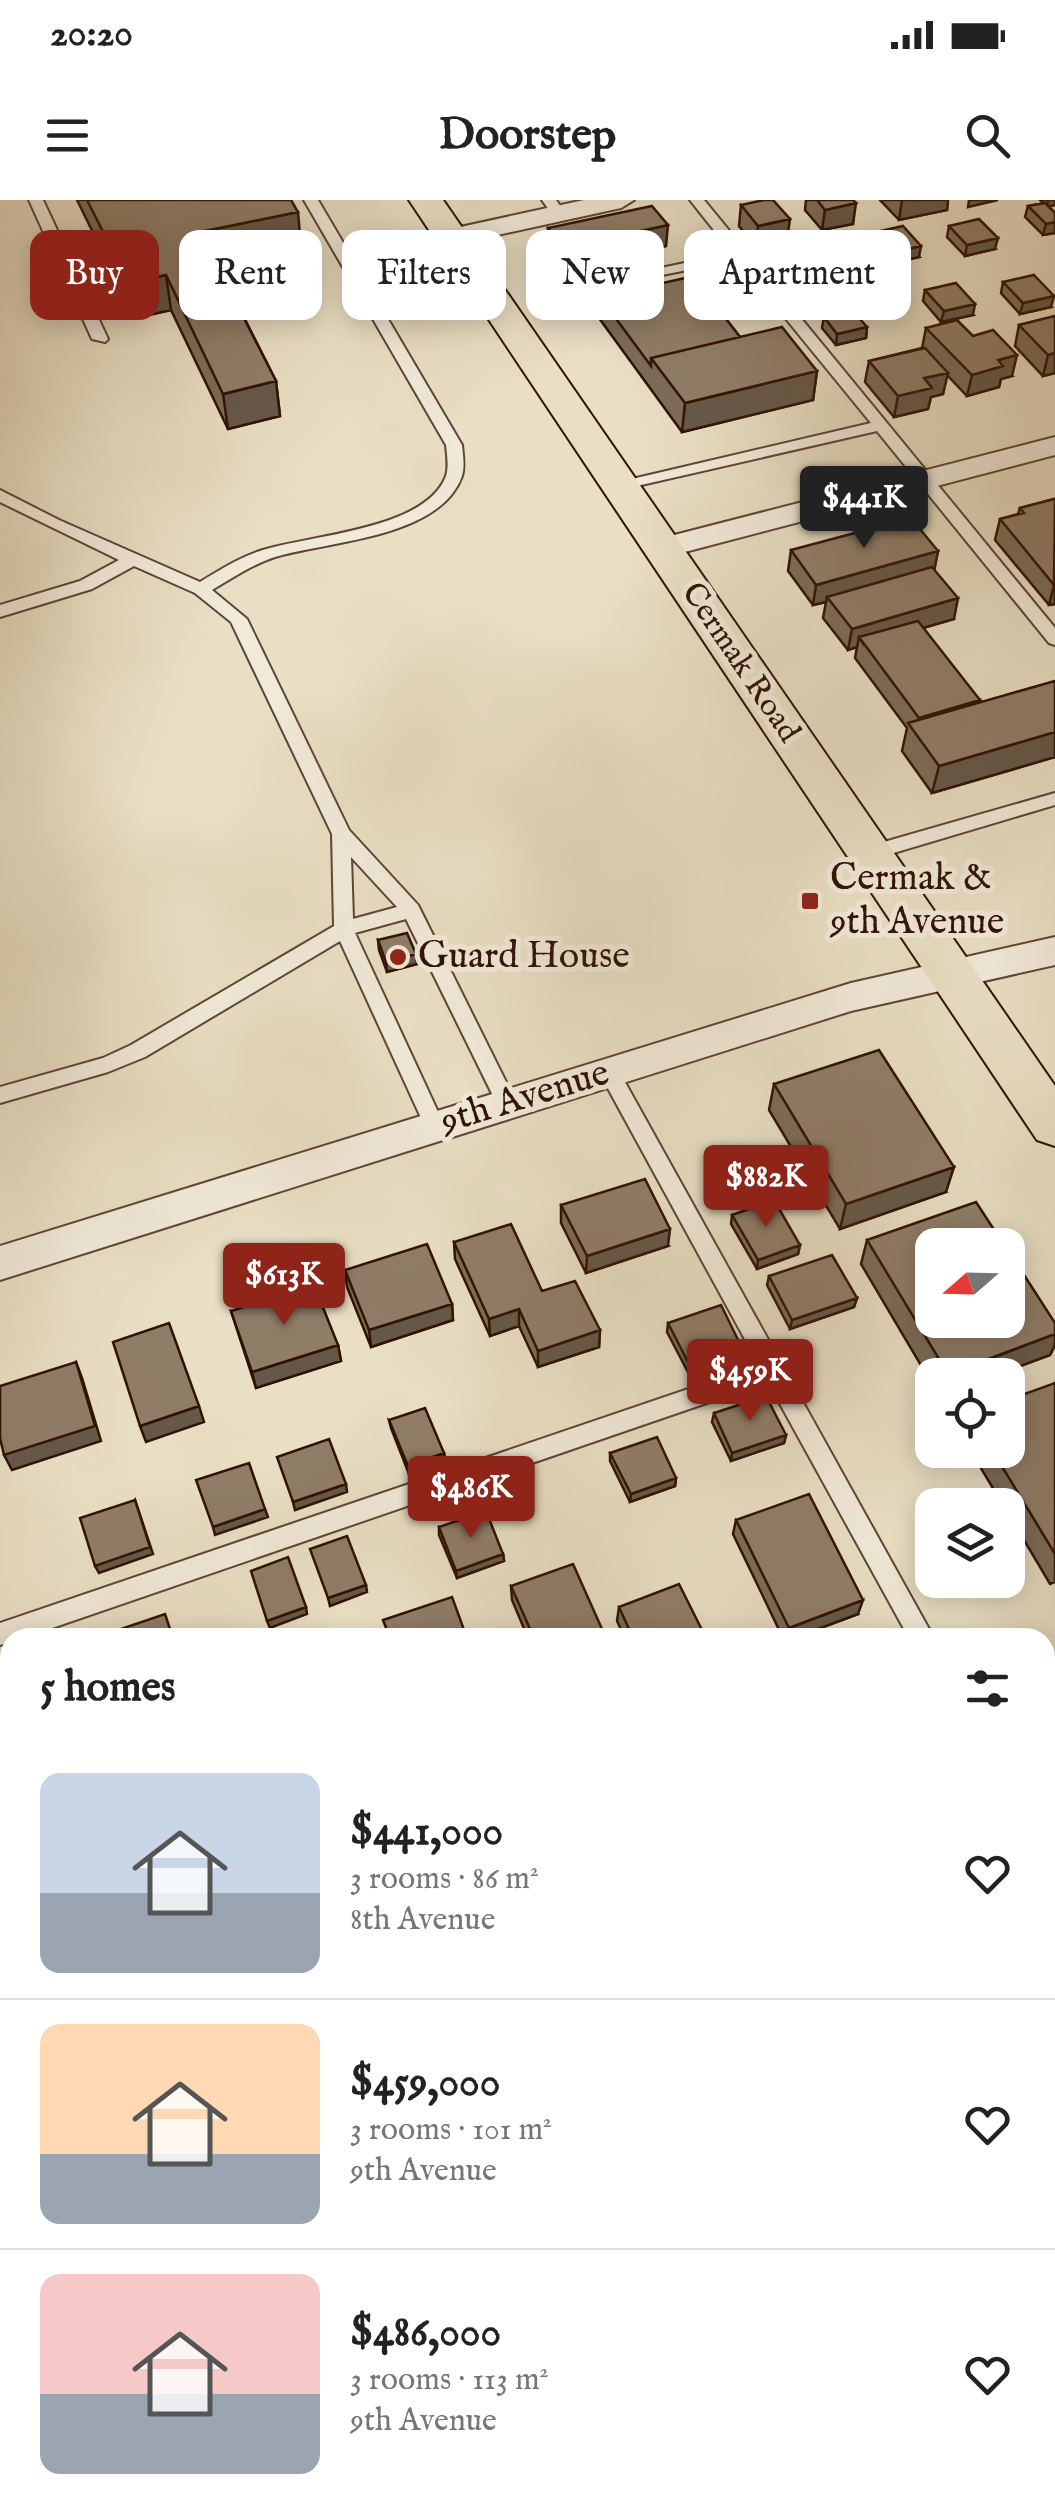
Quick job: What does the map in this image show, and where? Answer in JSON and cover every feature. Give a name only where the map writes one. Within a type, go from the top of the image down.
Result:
[{"type":"main road","name":"Cermak Road","points":[[426,200],[447,230]]},
{"type":"main road","name":"Cermak Road","points":[[506,318],[952,974],[1050,1108]]},
{"type":"street","points":[[478,230],[554,207],[621,200]]},
{"type":"street","points":[[662,548],[1055,446]]},
{"type":"street","name":"9th Avenue","points":[[0,1262],[851,997],[1055,951]]},
{"type":"lane","points":[[36,200],[100,339]]},
{"type":"lane","points":[[201,589],[270,553],[411,518],[449,491],[456,475],[459,461],[454,445],[310,200]]},
{"type":"lane","points":[[697,200],[722,230]]},
{"type":"lane","points":[[794,320],[1055,639]]},
{"type":"lane","points":[[621,487],[880,426]]},
{"type":"lane","points":[[0,494],[53,524],[201,589],[238,620],[341,834],[411,910],[507,1104]]},
{"type":"lane","points":[[0,610],[86,585],[135,558]]},
{"type":"lane","points":[[870,853],[1055,799]]},
{"type":"lane","points":[[341,834],[344,929],[435,1127]]},
{"type":"lane","points":[[0,1095],[108,1064],[138,1051],[344,929],[411,910]]},
{"type":"lane","points":[[609,1072],[916,1628]]},
{"type":"lane","points":[[18,1628],[774,1370]]},
{"type":"building","points":[[87,200],[291,200],[298,212],[210,230],[179,230],[179,302],[166,275],[159,277],[159,230],[102,230]]},
{"type":"building","points":[[773,200],[790,219],[758,226],[741,205]]},
{"type":"building","points":[[817,200],[853,200],[856,203],[825,210]]},
{"type":"building","points":[[1045,203],[1055,213],[1055,222],[1046,224],[1028,206]]},
{"type":"building","points":[[652,206],[668,225],[645,230],[548,228]]},
{"type":"building","points":[[979,219],[998,238],[967,245],[949,226]]},
{"type":"building","points":[[911,235],[921,246],[911,248]]},
{"type":"building","points":[[1034,275],[1054,296],[1023,303],[1003,282]]},
{"type":"building","points":[[684,278],[684,320],[727,320],[740,337],[651,358],[651,366],[617,320],[664,320],[664,283]]},
{"type":"building","points":[[956,283],[975,304],[944,311],[925,290]]},
{"type":"building","points":[[1055,316],[1055,353],[1048,355],[1019,325]]},
{"type":"building","points":[[188,320],[245,320],[276,381],[223,394]]},
{"type":"building","points":[[826,320],[861,320],[867,327],[837,334]]},
{"type":"building","points":[[957,320],[973,336],[993,330],[1017,355],[998,360],[1003,366],[972,375],[926,328]]},
{"type":"building","points":[[782,327],[817,371],[685,403],[651,358]]},
{"type":"building","points":[[925,348],[948,373],[924,378],[932,388],[898,396],[869,361]]},
{"type":"building","points":[[1054,499],[1054,585],[1000,519],[1024,513],[1020,508]]},
{"type":"building","points":[[911,518],[938,551],[816,585],[791,550]]},
{"type":"building","points":[[932,567],[958,598],[852,629],[827,597]]},
{"type":"building","points":[[918,621],[980,700],[919,718],[859,637]]},
{"type":"building","points":[[1055,681],[1055,732],[939,766],[908,723]]},
{"type":"building","points":[[407,933],[416,954],[386,962],[378,940]]},
{"type":"building","points":[[879,1050],[954,1167],[846,1204],[774,1084]]},
{"type":"building","points":[[645,1179],[670,1229],[587,1256],[561,1205]]},
{"type":"building","points":[[774,1200],[800,1245],[758,1260],[732,1215]]},
{"type":"building","points":[[976,1202],[993,1228],[915,1228],[915,1319],[867,1240]]},
{"type":"building","points":[[511,1224],[542,1291],[575,1281],[600,1330],[538,1351],[519,1309],[489,1319],[454,1242]]},
{"type":"building","points":[[427,1244],[452,1304],[369,1330],[345,1270]]},
{"type":"building","points":[[832,1255],[857,1298],[792,1320],[769,1276]]},
{"type":"building","points":[[1025,1276],[1055,1323],[1055,1334],[991,1358],[938,1358],[926,1338],[1025,1338]]},
{"type":"building","points":[[314,1285],[338,1345],[252,1372],[231,1311]]},
{"type":"building","points":[[721,1305],[744,1352],[692,1370],[668,1323]]},
{"type":"building","points":[[169,1323],[199,1406],[140,1426],[113,1342]]},
{"type":"building","points":[[76,1362],[95,1426],[4,1455],[0,1438],[0,1386]]},
{"type":"building","points":[[1055,1383],[1055,1554],[1025,1504],[1025,1488],[1015,1488],[1003,1468],[1025,1468],[1025,1394]]},
{"type":"building","points":[[766,1396],[786,1435],[732,1453],[714,1413]]},
{"type":"building","points":[[425,1408],[444,1453],[408,1466],[389,1420]]},
{"type":"building","points":[[657,1437],[676,1478],[631,1494],[610,1453]]},
{"type":"building","points":[[329,1439],[346,1484],[293,1502],[277,1457]]},
{"type":"building","points":[[249,1463],[265,1509],[213,1527],[196,1480]]},
{"type":"building","points":[[809,1494],[863,1600],[789,1628],[736,1520]]},
{"type":"building","points":[[135,1500],[150,1547],[95,1566],[80,1518]]},
{"type":"building","points":[[486,1511],[503,1554],[456,1571],[439,1527]]},
{"type":"building","points":[[347,1536],[366,1585],[328,1598],[310,1549]]},
{"type":"building","points":[[288,1557],[306,1607],[267,1621],[251,1571]]},
{"type":"building","points":[[573,1564],[602,1628],[530,1628],[511,1586]]},
{"type":"building","points":[[679,1584],[701,1628],[628,1628],[619,1607]]},
{"type":"building","points":[[452,1597],[463,1628],[386,1628],[383,1620]]},
{"type":"building","points":[[165,1614],[170,1628],[124,1628]]},
{"type":"place","name":"Cermak & 9th Avenue","points":[[810,901]]},
{"type":"place","name":"Guard House","points":[[398,957]]}]
